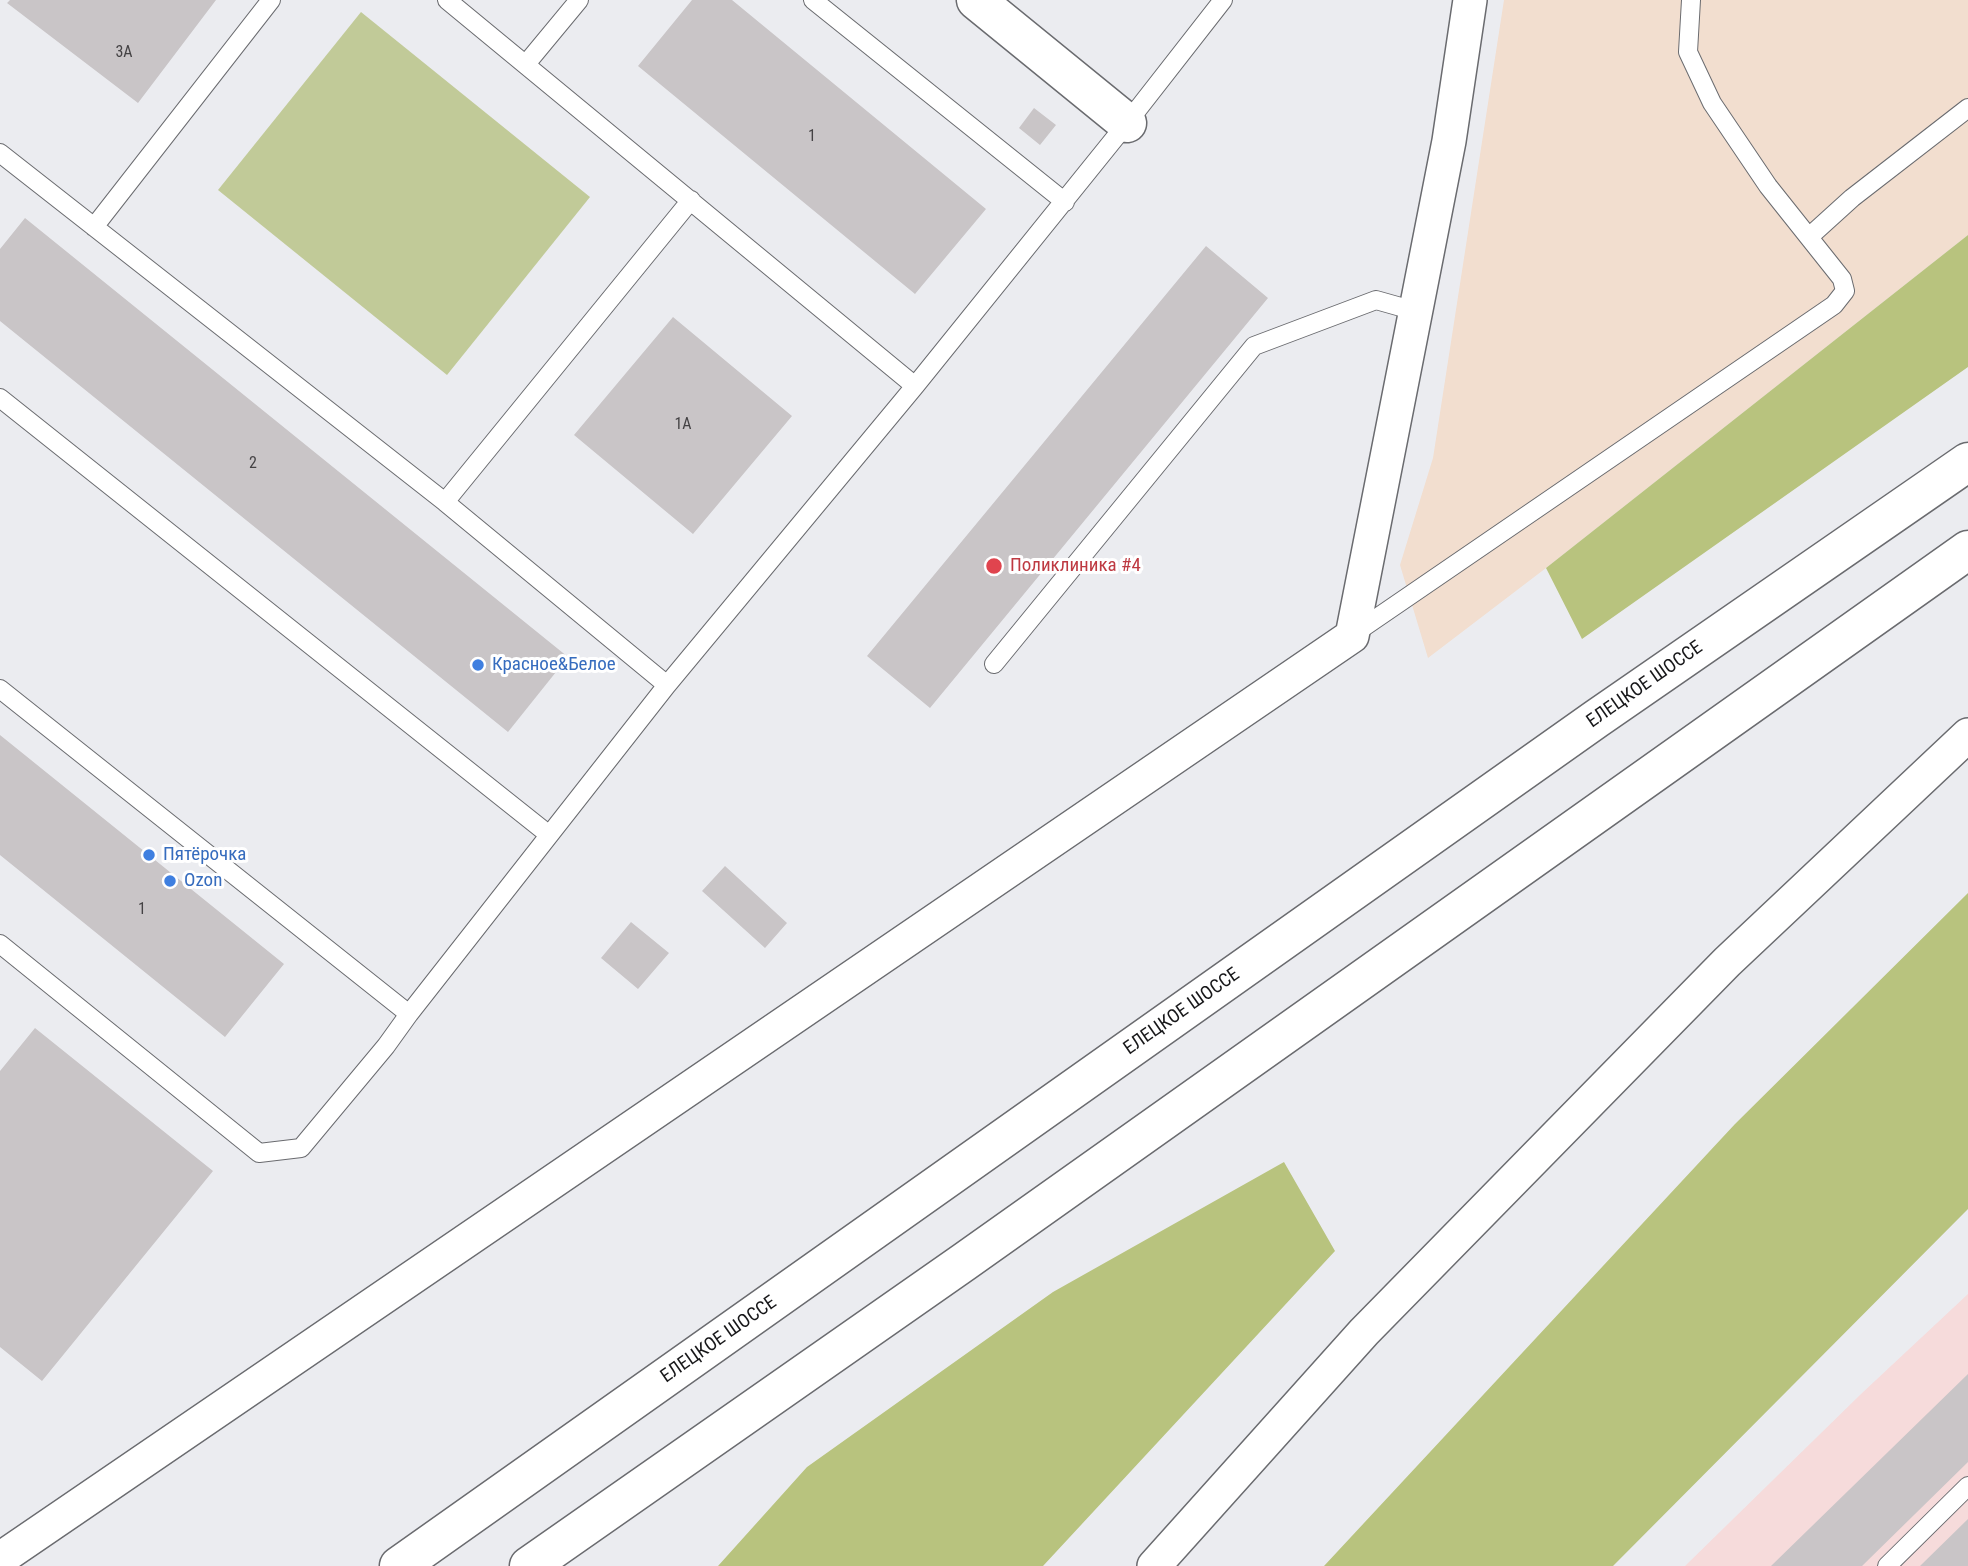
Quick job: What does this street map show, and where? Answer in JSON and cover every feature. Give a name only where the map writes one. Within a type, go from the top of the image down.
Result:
[{"type":"main road","points":[[976,0],[1127,123]]},
{"type":"main road","name":"ЕЛЕЦКОЕ ШОССЕ","points":[[399,1566],[1596,719],[1968,462]]},
{"type":"main road","points":[[529,1566],[964,1262],[1968,550]]},
{"type":"street","points":[[0,1559],[1352,636],[1449,141],[1470,0]]},
{"type":"street","points":[[1154,1566],[1364,1332],[1727,962],[1968,735]]},
{"type":"lane","points":[[94,227],[271,0]]},
{"type":"lane","points":[[447,0],[915,386]]},
{"type":"lane","points":[[526,64],[579,0]]},
{"type":"lane","points":[[813,0],[1065,202]]},
{"type":"lane","points":[[0,944],[259,1153],[301,1149],[386,1046],[548,834],[667,685],[1065,202],[1223,0]]},
{"type":"lane","points":[[1352,636],[1834,304],[1845,291],[1842,279],[1768,186],[1712,103],[1688,52],[1691,0]]},
{"type":"lane","points":[[1809,237],[1852,198],[1968,108]]},
{"type":"lane","points":[[0,153],[446,502],[667,685]]},
{"type":"lane","points":[[446,502],[691,200]]},
{"type":"lane","points":[[994,664],[1254,346],[1376,300],[1415,311]]},
{"type":"lane","points":[[0,398],[548,834]]},
{"type":"lane","points":[[0,689],[409,1014]]},
{"type":"lane","points":[[1887,1566],[1968,1486]]},
{"type":"shaded area","points":[[1504,0],[1968,0],[1968,235],[1428,658],[1400,565],[1433,458]]},
{"type":"shaded area","points":[[1968,1294],[1968,1566],[1685,1566],[1861,1394]]},
{"type":"green space","points":[[361,12],[590,197],[447,375],[218,190]]},
{"type":"green space","points":[[1968,235],[1968,367],[1582,639],[1546,568]]},
{"type":"green space","points":[[1968,893],[1968,1209],[1613,1566],[1324,1566],[1735,1124]]},
{"type":"green space","points":[[1284,1162],[1335,1251],[1043,1566],[718,1566],[807,1467],[1053,1292]]},
{"type":"building","points":[[10,0],[216,0],[138,103],[7,3]]},
{"type":"building","points":[[692,0],[732,0],[986,209],[915,294],[638,66]]},
{"type":"building","points":[[1034,108],[1056,125],[1040,145],[1019,128]]},
{"type":"building","points":[[25,218],[568,657],[508,732],[0,321],[0,249]]},
{"type":"building","name":"Поликлиника #4","points":[[1206,246],[1268,298],[930,708],[867,656]]},
{"type":"building","points":[[673,317],[792,416],[693,534],[574,435]]},
{"type":"building","points":[[0,735],[284,964],[225,1037],[0,855]]},
{"type":"building","points":[[725,866],[787,923],[765,948],[702,891]]},
{"type":"building","points":[[631,922],[669,953],[638,989],[601,958]]},
{"type":"building","points":[[35,1028],[213,1171],[42,1381],[0,1347],[0,1071]]},
{"type":"building","points":[[1968,1374],[1968,1462],[1862,1566],[1771,1566]]},
{"type":"building","points":[[1968,1519],[1968,1566],[1920,1566]]},
{"type":"place","name":"Поликлиника #4","points":[[994,566]]},
{"type":"place","name":"Красное&Белое","points":[[478,665]]},
{"type":"place","name":"Пятёрочка","points":[[149,855]]},
{"type":"place","name":"Ozon","points":[[170,881]]}]
